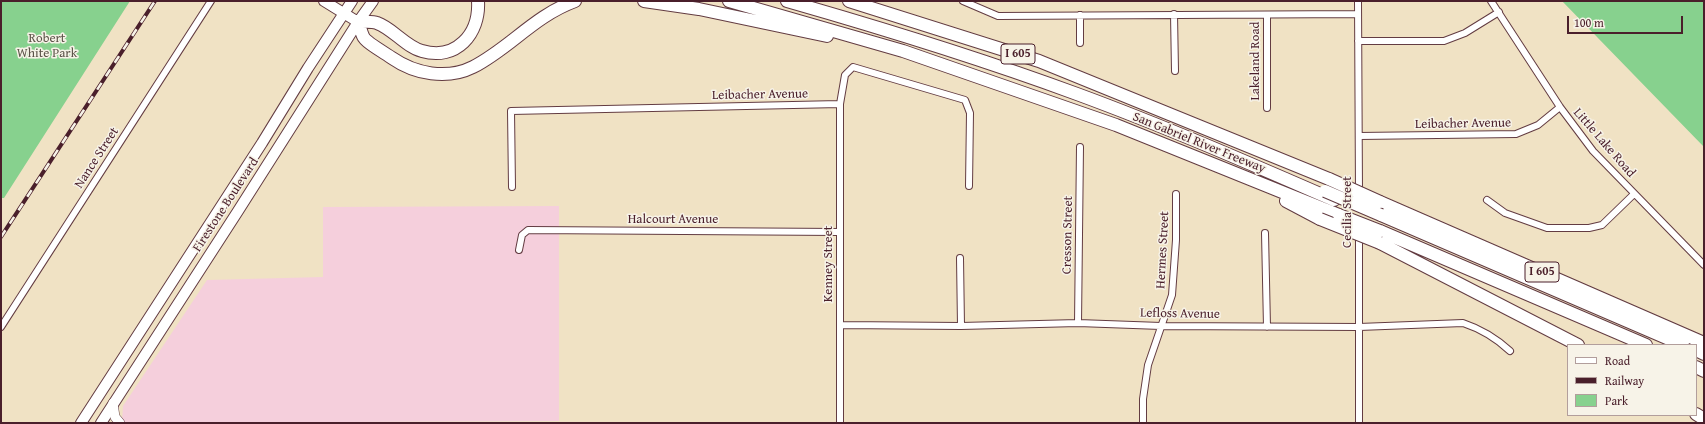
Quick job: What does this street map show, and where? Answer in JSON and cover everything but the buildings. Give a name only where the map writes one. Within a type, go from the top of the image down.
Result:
[{"type":"highway","points":[[478,1],[478,13],[471,34],[458,46],[442,53],[421,51],[377,23],[358,22],[363,38],[397,62],[419,72],[440,74],[457,72],[473,67],[527,27],[559,7],[575,1]]},
{"type":"highway","points":[[644,1],[699,9],[903,51]]},
{"type":"highway","name":"San Gabriel River Freeway","points":[[729,1],[903,51],[1116,125],[1217,166],[1339,209],[1644,344]]},
{"type":"highway","points":[[787,1],[912,38],[1079,94],[1205,145],[1339,209]]},
{"type":"highway","points":[[808,1],[971,51],[1097,95],[1210,141],[1327,185],[1380,228],[1576,344]]},
{"type":"highway","name":"San Gabriel River Freeway","points":[[849,1],[1039,61],[1327,185],[1380,202],[1704,343]]},
{"type":"highway","points":[[1217,166],[1320,219],[1380,228],[1680,344]]},
{"type":"main road","points":[[324,1],[358,22]]},
{"type":"main road","name":"Firestone Boulevard","points":[[81,423],[352,1]]},
{"type":"main road","name":"Firestone Boulevard","points":[[101,423],[358,22],[373,1]]},
{"type":"main road","points":[[224,201],[238,211]]},
{"type":"main road","points":[[178,272],[192,282]]},
{"type":"main road","points":[[158,303],[172,312]]},
{"type":"main road","points":[[113,403],[116,417],[120,423]]},
{"type":"street","name":"Nance Street","points":[[1,327],[211,1]]},
{"type":"street","points":[[963,1],[998,16],[1358,14]]},
{"type":"street","name":"Cecilia Street","points":[[1358,1],[1360,423]]},
{"type":"street","name":"Little Lake Road","points":[[1491,1],[1560,108],[1593,151],[1704,265]]},
{"type":"street","points":[[1358,41],[1444,41],[1465,33],[1499,12]]},
{"type":"street","points":[[1174,14],[1175,71]]},
{"type":"street","name":"Lakeland Road","points":[[1267,14],[1267,108]]},
{"type":"street","points":[[1080,15],[1080,43]]},
{"type":"street","points":[[840,104],[845,74],[853,67],[965,100],[970,113],[969,186]]},
{"type":"street","name":"Leibacher Avenue","points":[[512,187],[511,111],[840,104]]},
{"type":"street","name":"Kenney Street","points":[[840,104],[840,423]]},
{"type":"street","name":"Leibacher Avenue","points":[[1359,136],[1516,134],[1538,125],[1560,108]]},
{"type":"street","name":"Cresson Street","points":[[1078,323],[1080,147]]},
{"type":"street","name":"Hermes Street","points":[[1143,423],[1143,399],[1148,366],[1172,295],[1176,240],[1176,194]]},
{"type":"street","points":[[1487,200],[1505,213],[1548,228],[1589,228],[1602,225],[1634,194]]},
{"type":"street","name":"Halcourt Avenue","points":[[519,250],[522,235],[528,230],[840,232]]},
{"type":"street","points":[[1265,233],[1267,327]]},
{"type":"street","points":[[960,258],[961,326]]},
{"type":"street","name":"Lefloss Avenue","points":[[840,325],[961,326],[1078,323],[1161,326],[1267,327],[1463,323],[1475,327],[1499,340],[1510,351]]},
{"type":"shaded area","points":[[559,206],[559,421],[122,423],[123,406],[207,280],[323,277],[323,207]]},
{"type":"green space","name":"Robert White Park","points":[[1,1],[130,1],[4,198],[1,198]]},
{"type":"green space","points":[[1562,1],[1704,1],[1704,147]]},
{"type":"railway","points":[[1,237],[155,1]]}]
